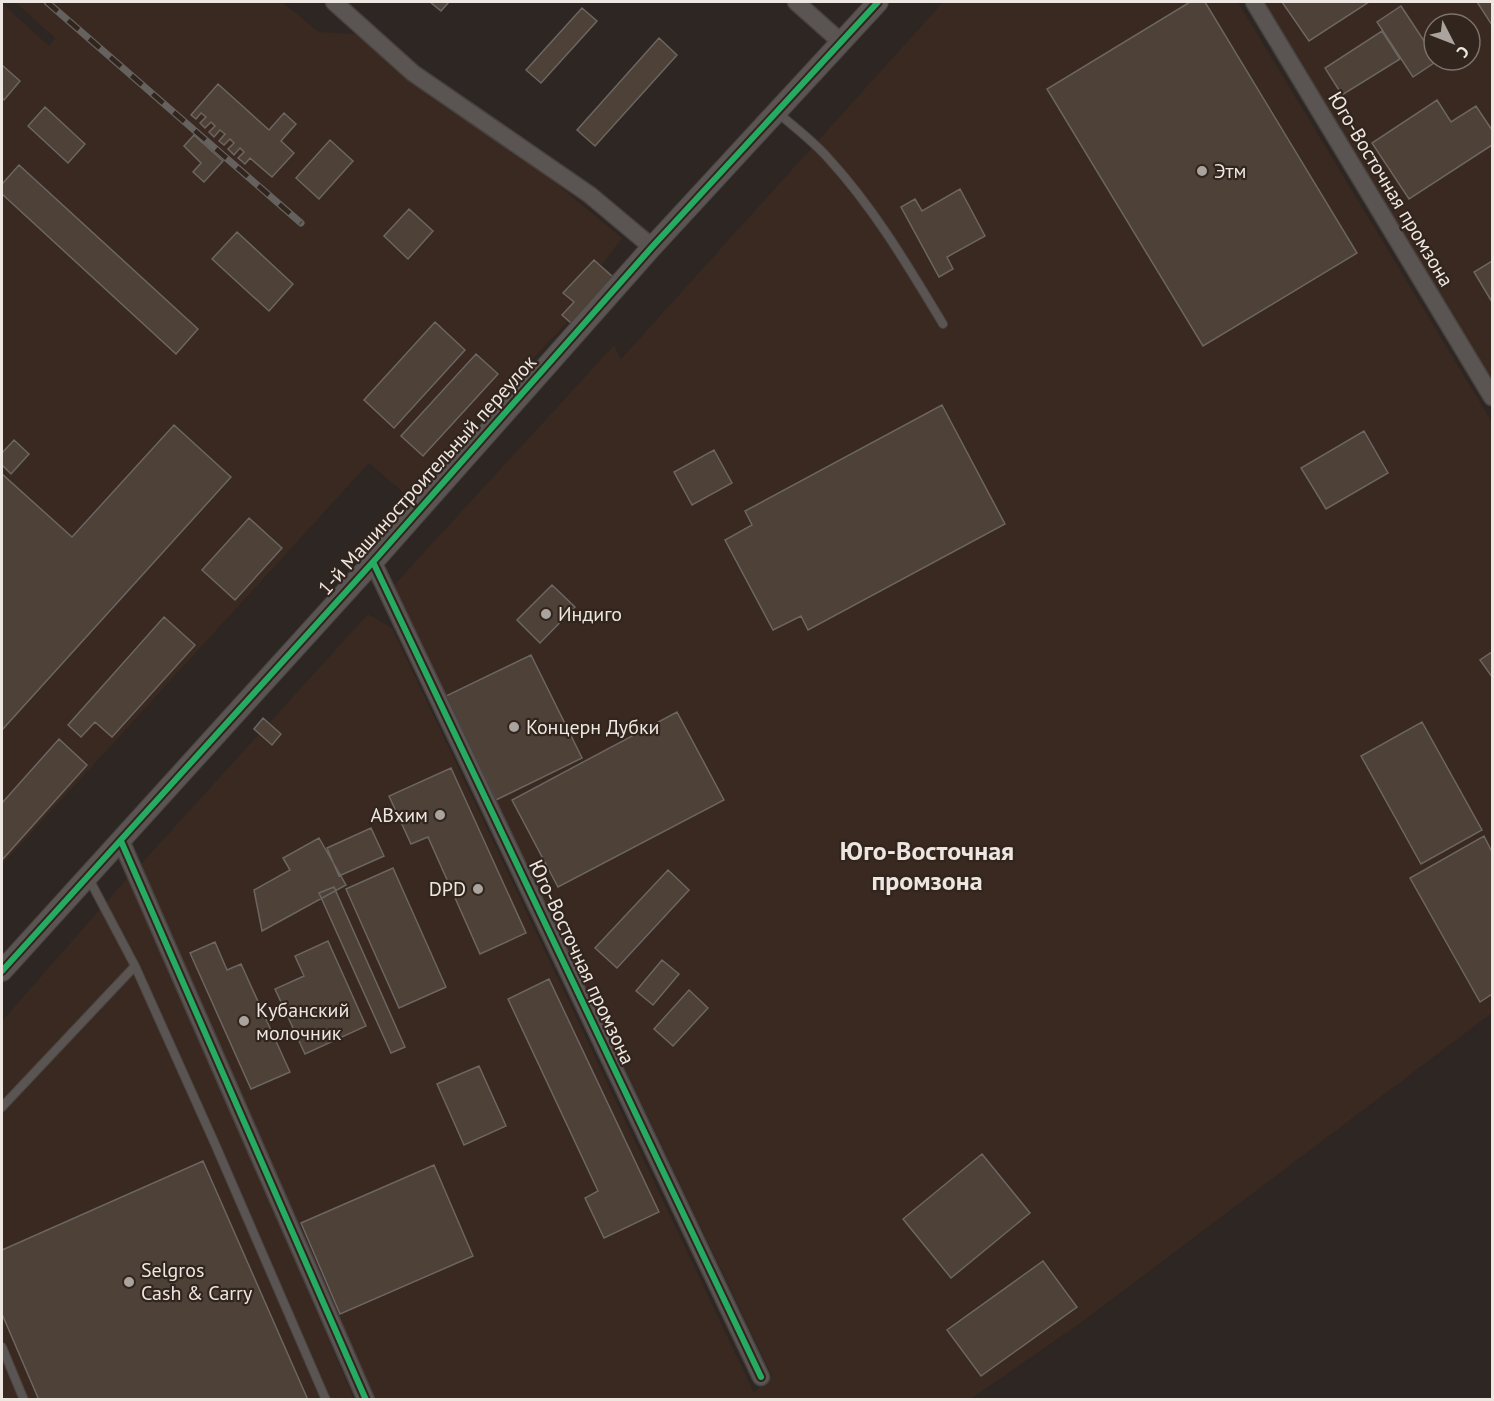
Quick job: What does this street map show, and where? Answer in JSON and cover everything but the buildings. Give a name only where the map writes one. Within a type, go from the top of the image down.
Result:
[{"type":"street","points":[[334,2],[413,73],[590,195],[652,247]]},
{"type":"street","points":[[796,2],[841,42]]},
{"type":"street","name":"1-й Машиностроительный переулок","points":[[2,971],[373,562],[652,247],[878,2]]},
{"type":"street","name":"Юго-Восточная промзона","points":[[1254,2],[1492,397]]},
{"type":"street","name":"Юго-Восточная промзона","points":[[373,562],[761,1377]]},
{"type":"street","points":[[121,841],[366,1400]]},
{"type":"lane","points":[[777,112],[826,156],[853,187],[888,234],[943,324]]},
{"type":"lane","points":[[88,877],[135,966],[326,1400]]},
{"type":"lane","points":[[2,1107],[135,966]]},
{"type":"lane","points":[[2,1347],[24,1400]]},
{"type":"shaded area","points":[[15,2],[282,2],[319,32],[359,34],[431,97],[546,175],[622,238],[602,265],[619,279],[569,320],[406,495],[369,463],[2,865],[2,3],[49,46],[55,38]]},
{"type":"shaded area","points":[[943,2],[1238,2],[1492,422],[1492,1013],[1079,1324],[971,1399],[371,1399],[139,866],[368,614],[392,628],[754,1393],[772,1376],[394,585],[614,345],[621,359]]},
{"type":"shaded area","points":[[1264,2],[1492,2],[1492,381]]},
{"type":"shaded area","points":[[130,875],[354,1399],[2,1400],[2,1021]]},
{"type":"railway","points":[[47,2],[301,223]]},
{"type":"cycle path","points":[[2,971],[373,562],[652,247],[878,2]]},
{"type":"cycle path","points":[[373,562],[761,1377]]},
{"type":"cycle path","points":[[121,841],[366,1400]]},
{"type":"place","name":"Этм","points":[[1202,171]]},
{"type":"place","name":"Индиго","points":[[546,614]]},
{"type":"place","name":"Концерн Дубки","points":[[514,727]]},
{"type":"place","name":"АВхим","points":[[440,815]]},
{"type":"place","name":"DPD","points":[[478,889]]},
{"type":"place","name":"Кубанский молочник","points":[[244,1021]]},
{"type":"place","name":"Selgros Cash & Carry","points":[[129,1282]]},
{"type":"district","name":"Юго-Восточная промзона","points":[[927,866]]}]
